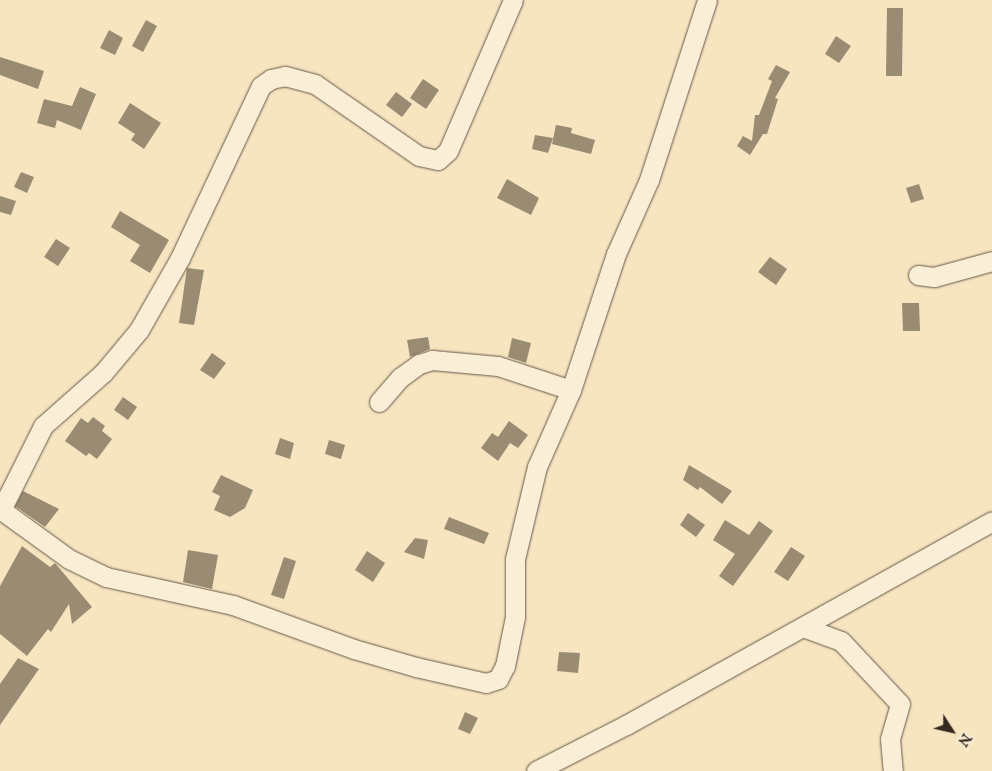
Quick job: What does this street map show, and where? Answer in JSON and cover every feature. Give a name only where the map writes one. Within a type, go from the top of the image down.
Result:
[{"type":"street","points":[[513,0],[448,152],[438,160],[419,156],[316,84],[285,76],[271,79],[261,86],[180,258],[139,330],[103,373],[43,426],[1,509],[69,559],[106,577],[233,605],[354,649],[486,683],[493,682],[505,666],[516,617],[515,559],[531,490],[571,390],[616,254],[649,180],[707,0]]},
{"type":"street","points":[[918,275],[934,277],[992,261]]},
{"type":"street","points":[[379,402],[402,376],[418,364],[432,360],[498,366],[571,390]]},
{"type":"street","points":[[536,771],[803,627],[992,521]]},
{"type":"street","points":[[803,627],[841,641],[900,704],[890,739],[893,771]]},
{"type":"building","points":[[887,8],[903,8],[902,76],[886,76]]},
{"type":"building","points":[[146,20],[157,26],[143,52],[132,46]]},
{"type":"building","points":[[109,30],[123,38],[115,55],[100,48]]},
{"type":"building","points":[[836,36],[851,46],[839,63],[825,54]]},
{"type":"building","points":[[0,57],[44,71],[38,89],[0,75]]},
{"type":"building","points":[[776,65],[790,72],[775,98],[778,99],[767,134],[763,134],[750,155],[737,146],[743,136],[752,141],[755,115],[759,115],[772,81],[768,79]]},
{"type":"building","points":[[423,79],[439,90],[426,109],[410,98]]},
{"type":"building","points":[[80,87],[96,94],[81,130],[57,120],[55,128],[37,123],[44,99],[72,106]]},
{"type":"building","points":[[396,92],[412,104],[402,117],[386,105]]},
{"type":"building","points":[[130,103],[161,123],[144,149],[131,140],[135,134],[118,123]]},
{"type":"building","points":[[556,125],[572,128],[571,133],[595,140],[591,154],[552,144]]},
{"type":"building","points":[[535,135],[553,138],[548,153],[532,149]]},
{"type":"building","points":[[21,172],[34,177],[27,193],[14,187]]},
{"type":"building","points":[[507,179],[539,198],[531,215],[497,198]]},
{"type":"building","points":[[919,184],[924,199],[911,203],[906,188]]},
{"type":"building","points":[[0,196],[16,201],[11,215],[0,212]]},
{"type":"building","points":[[120,211],[169,240],[150,273],[130,261],[140,245],[111,227]]},
{"type":"building","points":[[56,239],[70,248],[58,266],[44,257]]},
{"type":"building","points":[[770,257],[787,269],[776,285],[758,272]]},
{"type":"building","points":[[187,268],[204,270],[194,325],[179,323]]},
{"type":"building","points":[[902,303],[919,303],[920,331],[903,331]]},
{"type":"building","points":[[428,337],[430,349],[410,357],[407,340]]},
{"type":"building","points":[[512,338],[531,343],[526,363],[508,357]]},
{"type":"building","points":[[212,353],[226,363],[214,379],[200,370]]},
{"type":"building","points":[[123,397],[137,407],[128,420],[114,410]]},
{"type":"building","points":[[93,417],[105,426],[102,431],[112,439],[97,459],[89,453],[86,456],[65,441],[81,418],[88,423]]},
{"type":"building","points":[[509,421],[528,435],[518,448],[510,443],[498,461],[481,448],[492,433],[498,437]]},
{"type":"building","points":[[280,438],[294,443],[290,459],[275,454]]},
{"type":"building","points":[[329,440],[345,445],[341,459],[325,454]]},
{"type":"building","points":[[689,465],[732,491],[722,504],[700,487],[698,490],[683,480]]},
{"type":"building","points":[[221,475],[253,490],[245,508],[230,517],[214,510],[220,496],[212,492]]},
{"type":"building","points":[[23,491],[59,509],[45,527],[15,506]]},
{"type":"building","points":[[688,513],[705,525],[696,537],[680,525]]},
{"type":"building","points":[[449,517],[489,533],[484,544],[444,529]]},
{"type":"building","points":[[725,520],[749,535],[759,521],[773,531],[733,586],[719,576],[735,554],[713,540]]},
{"type":"building","points":[[415,538],[428,540],[424,559],[404,552]]},
{"type":"building","points":[[22,546],[50,567],[55,563],[92,607],[72,624],[69,604],[51,632],[48,629],[27,656],[0,634],[0,586]]},
{"type":"building","points":[[791,547],[805,556],[788,581],[774,572]]},
{"type":"building","points":[[188,550],[218,555],[212,589],[183,582]]},
{"type":"building","points":[[367,551],[385,563],[373,582],[355,570]]},
{"type":"building","points":[[284,557],[296,561],[284,599],[271,595]]},
{"type":"building","points":[[559,652],[580,653],[578,673],[557,671]]},
{"type":"building","points":[[18,658],[39,669],[0,725],[0,684]]},
{"type":"building","points":[[465,712],[478,718],[470,734],[458,729]]}]
